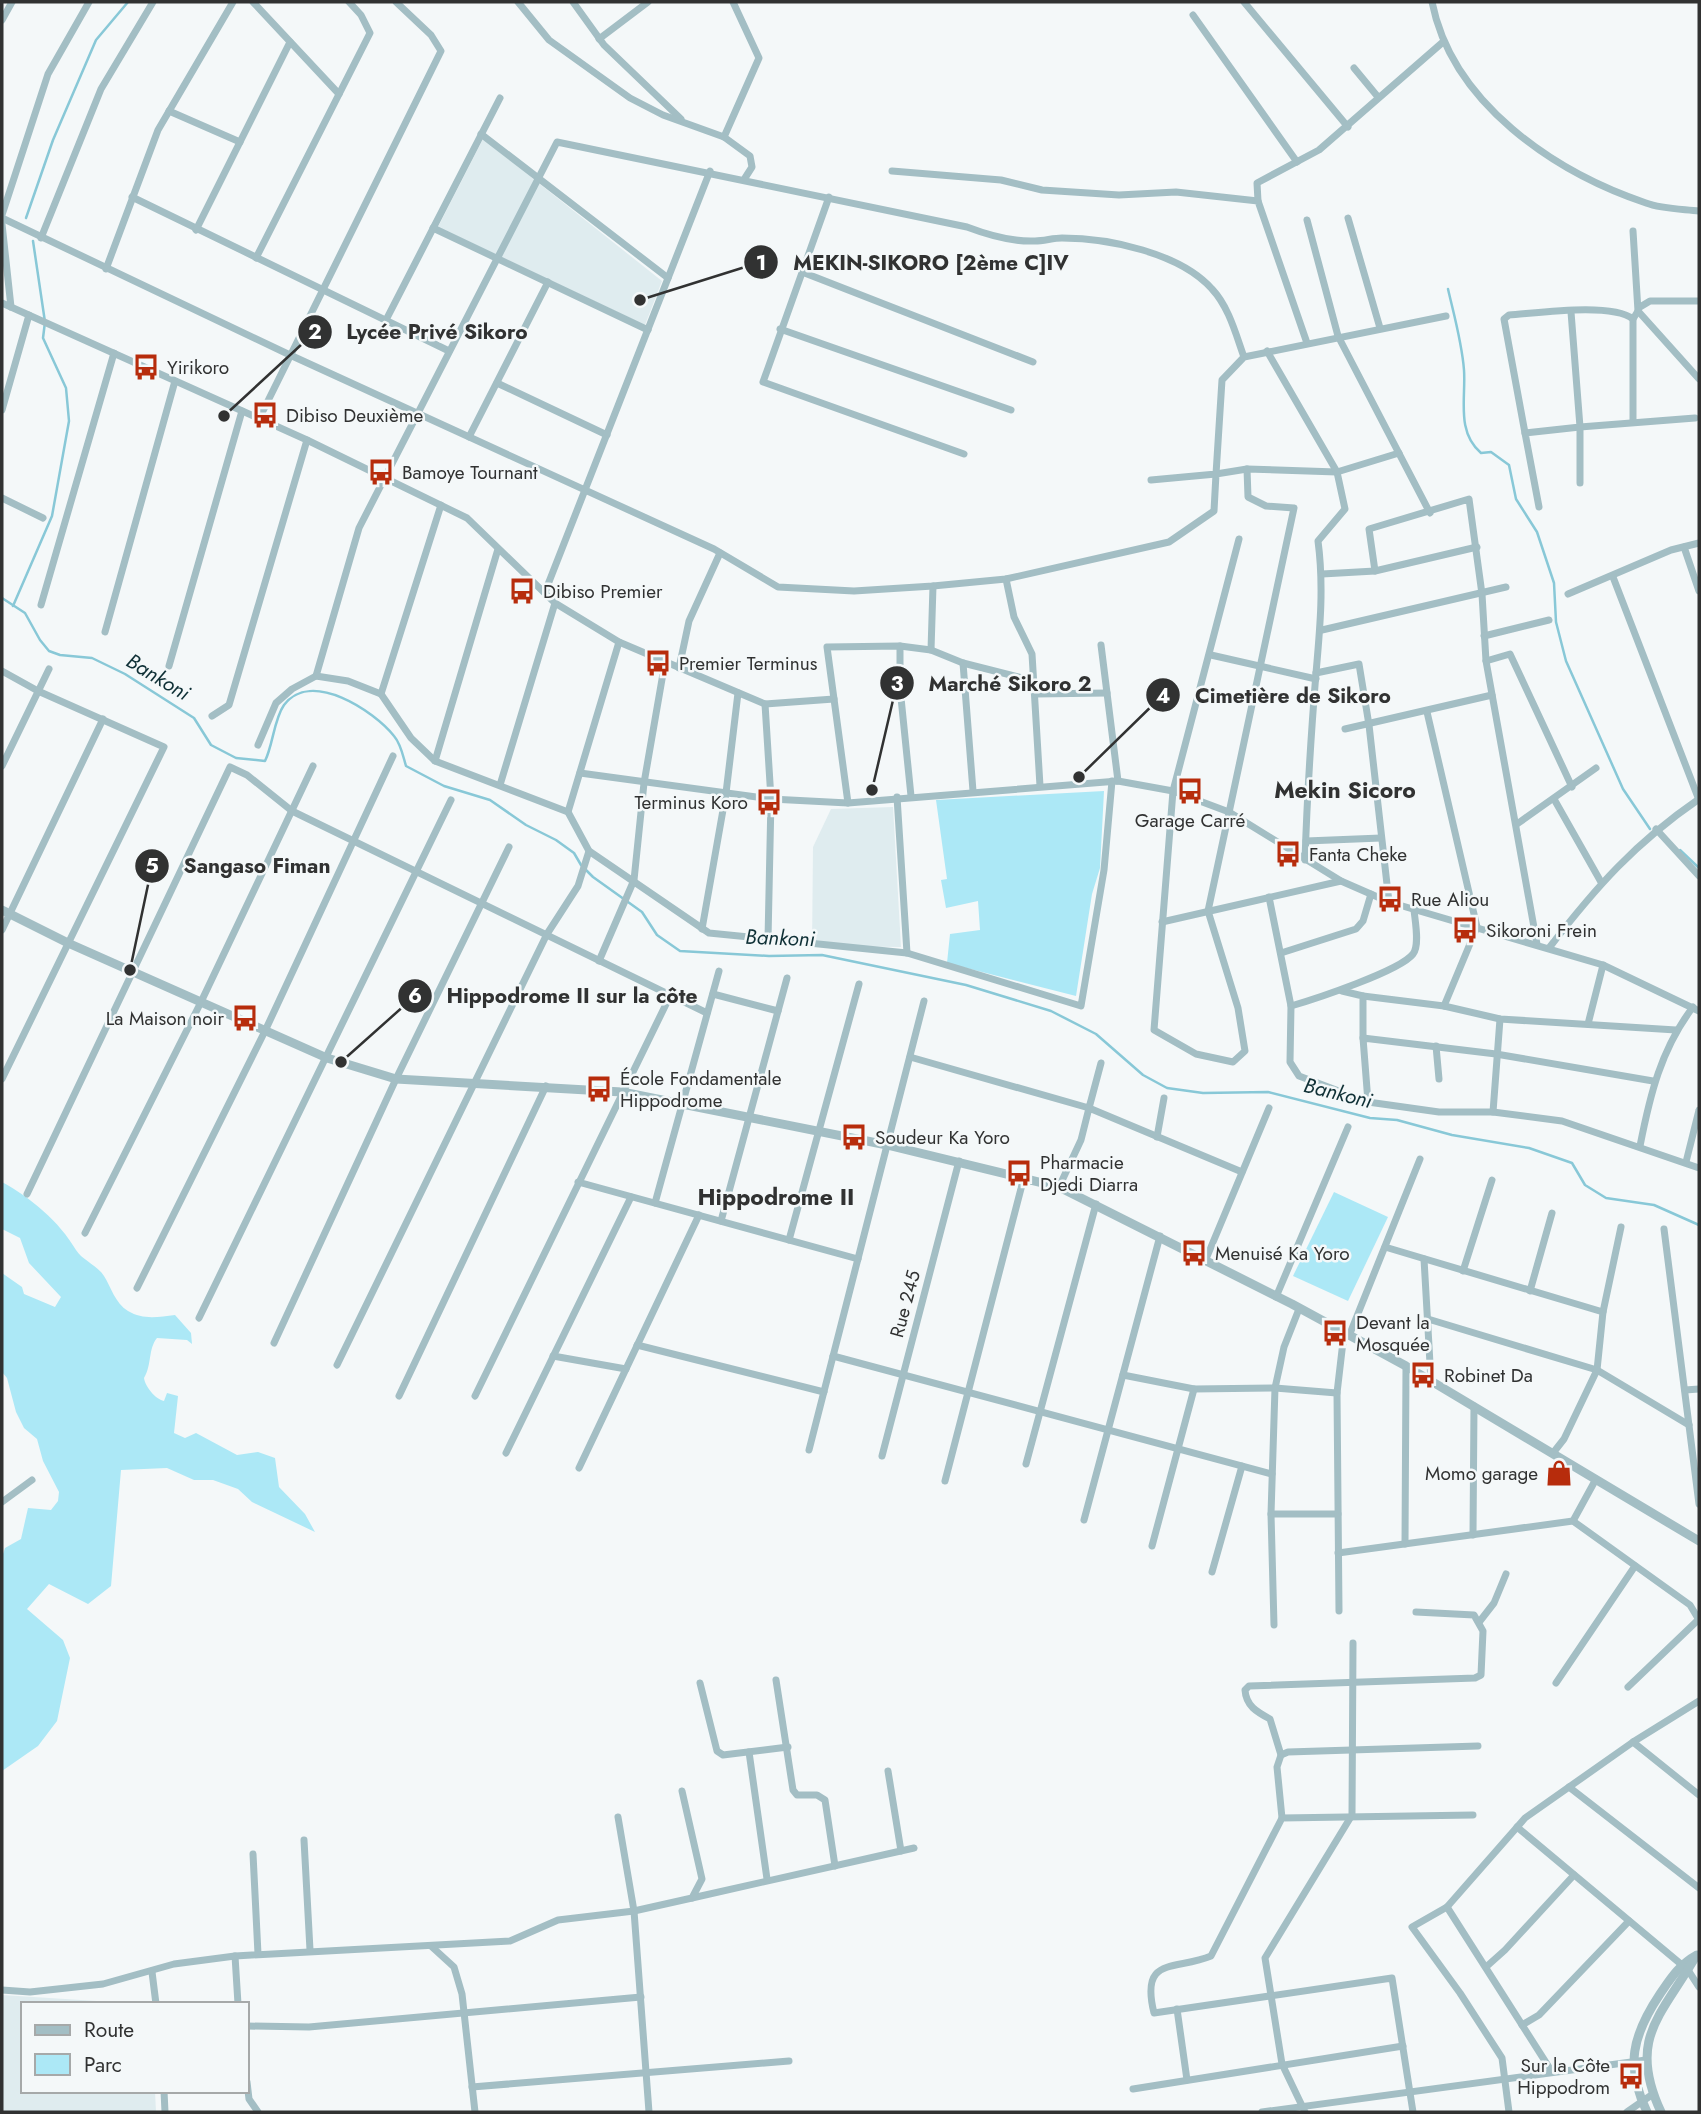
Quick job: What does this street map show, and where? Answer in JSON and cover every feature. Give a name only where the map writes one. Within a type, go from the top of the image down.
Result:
[{"type":"street","points":[[2,20],[12,2]]},
{"type":"street","points":[[89,2],[48,74],[2,217],[106,269],[720,553],[778,587],[854,590],[1006,579],[1169,542],[1214,511],[1222,380],[1244,357],[1446,316]]},
{"type":"street","points":[[41,238],[101,89],[153,2]]},
{"type":"street","points":[[106,269],[132,197],[169,111],[233,2]]},
{"type":"street","points":[[253,2],[339,94]]},
{"type":"street","points":[[257,258],[370,33],[361,15],[349,2]]},
{"type":"street","points":[[259,419],[441,51],[431,35],[396,2]]},
{"type":"street","points":[[518,2],[549,40],[630,98],[663,115],[682,119],[724,137],[750,156],[752,167],[745,178]]},
{"type":"street","points":[[573,2],[598,39],[682,119]]},
{"type":"street","points":[[598,39],[648,2]]},
{"type":"street","points":[[724,137],[759,58],[733,2]]},
{"type":"street","points":[[1244,2],[1348,127]]},
{"type":"street","points":[[1432,2],[1443,42],[1466,80],[1532,145],[1576,174],[1648,204],[1699,211]]},
{"type":"street","points":[[1193,15],[1297,162]]},
{"type":"street","points":[[196,230],[290,42]]},
{"type":"street","points":[[1307,343],[1258,201],[1257,183],[1319,150],[1443,42]]},
{"type":"street","points":[[1354,68],[1378,97]]},
{"type":"street","points":[[386,320],[500,98]]},
{"type":"street","points":[[169,111],[240,142]]},
{"type":"street","points":[[481,134],[668,278]]},
{"type":"street","points":[[316,676],[359,528],[557,142],[745,178],[967,227],[989,235],[1034,241],[1059,237],[1086,239],[1165,256],[1212,289],[1228,314],[1244,357]]},
{"type":"street","points":[[545,592],[710,171]]},
{"type":"street","points":[[892,171],[1001,180],[1042,190],[1119,195],[1176,192],[1258,201]]},
{"type":"street","points":[[132,197],[449,351]]},
{"type":"street","points":[[829,197],[763,382],[964,454]]},
{"type":"street","points":[[1348,218],[1380,328]]},
{"type":"street","points":[[1307,219],[1338,336],[1430,513]]},
{"type":"street","points":[[2,225],[12,307]]},
{"type":"street","points":[[433,228],[648,330]]},
{"type":"street","points":[[1633,231],[1637,312],[1633,422]]},
{"type":"street","points":[[802,272],[1033,362]]},
{"type":"street","points":[[469,437],[548,282]]},
{"type":"street","points":[[1538,508],[1504,318],[1509,315],[1609,310],[1627,313],[1637,312],[1650,301],[1699,301]]},
{"type":"street","points":[[2,303],[307,440],[467,518],[555,603],[619,642],[765,704],[834,699]]},
{"type":"street","points":[[1571,312],[1580,427],[1580,483]]},
{"type":"street","points":[[1637,312],[1699,379]]},
{"type":"street","points":[[2,410],[29,315]]},
{"type":"street","points":[[780,329],[1011,411]]},
{"type":"street","points":[[1267,351],[1337,472],[1345,509],[1318,541],[1322,574],[1322,630],[1316,676],[1305,860]]},
{"type":"street","points":[[41,605],[114,353]]},
{"type":"street","points":[[105,632],[175,381]]},
{"type":"street","points":[[496,383],[607,435]]},
{"type":"street","points":[[169,666],[242,411]]},
{"type":"street","points":[[1525,433],[1695,418]]},
{"type":"street","points":[[212,716],[229,705],[307,440]]},
{"type":"street","points":[[1151,480],[1247,469],[1337,472],[1399,453]]},
{"type":"street","points":[[1240,539],[1173,791],[1154,1030],[1196,1054],[1233,1062],[1245,1051],[1238,1008],[1208,911],[1294,508],[1266,506],[1248,497],[1247,469]]},
{"type":"street","points":[[2,498],[43,518]]},
{"type":"street","points":[[1375,571],[1369,530],[1469,499],[1482,593],[1486,661],[1537,944]]},
{"type":"street","points":[[381,694],[440,505]]},
{"type":"street","points":[[1569,594],[1699,543]]},
{"type":"street","points":[[1322,574],[1375,571],[1477,547]]},
{"type":"street","points":[[1684,547],[1699,591]]},
{"type":"street","points":[[435,761],[498,549]]},
{"type":"street","points":[[679,668],[689,621],[720,553]]},
{"type":"street","points":[[1549,948],[1601,882],[1656,829],[1699,799],[1613,577]]},
{"type":"street","points":[[1006,579],[1014,617],[1032,654],[1040,786]]},
{"type":"street","points":[[932,650],[933,586]]},
{"type":"street","points":[[1322,630],[1506,587]]},
{"type":"street","points":[[500,785],[555,603]]},
{"type":"street","points":[[1484,636],[1549,620]]},
{"type":"street","points":[[568,812],[619,642]]},
{"type":"street","points":[[258,745],[276,703],[292,689],[316,676],[348,681],[381,694],[411,738],[435,761],[457,772],[500,785],[568,812],[589,851],[709,933],[907,954],[1081,1006],[1104,870],[1115,781],[1101,645]]},
{"type":"street","points":[[848,803],[827,647],[900,646],[932,650],[963,663],[1034,681]]},
{"type":"street","points":[[900,646],[900,688],[911,796]]},
{"type":"street","points":[[1486,661],[1510,654],[1572,787]]},
{"type":"street","points":[[1211,655],[1316,676],[1359,664],[1369,725],[1389,902]]},
{"type":"street","points":[[599,961],[634,880],[644,783],[665,662]]},
{"type":"street","points":[[963,663],[973,791]]},
{"type":"street","points":[[2,766],[49,669]]},
{"type":"street","points":[[2,671],[38,691],[164,747],[2,1079]]},
{"type":"street","points":[[702,929],[726,793],[738,693]]},
{"type":"street","points":[[1035,694],[1107,694]]},
{"type":"street","points":[[1345,729],[1492,695]]},
{"type":"street","points":[[765,704],[771,799],[768,939]]},
{"type":"street","points":[[1427,712],[1477,928],[1444,1006]]},
{"type":"street","points":[[2,930],[6,912],[103,719]]},
{"type":"street","points":[[137,1288],[265,1031],[393,755]]},
{"type":"street","points":[[85,1233],[201,1002],[313,766]]},
{"type":"street","points":[[27,1194],[230,767],[247,775],[292,811],[708,1013]]},
{"type":"street","points":[[1517,824],[1596,768]]},
{"type":"street","points":[[580,773],[771,799],[848,803],[1115,781],[1173,791],[1229,812],[1342,881],[1389,902],[1603,965],[1698,1009],[1676,1030],[1653,1081],[1640,1146]]},
{"type":"street","points":[[897,797],[907,954]]},
{"type":"street","points":[[1554,799],[1601,882]]},
{"type":"street","points":[[199,1318],[419,872],[451,800]]},
{"type":"street","points":[[1656,829],[1699,876]]},
{"type":"street","points":[[1306,841],[1381,838]]},
{"type":"street","points":[[274,1343],[396,1079],[509,847]]},
{"type":"street","points":[[337,1364],[547,934],[578,886],[589,851]]},
{"type":"street","points":[[1162,922],[1342,881]]},
{"type":"street","points":[[1281,953],[1356,929],[1363,921],[1371,894]]},
{"type":"street","points":[[1269,897],[1292,1006],[1290,1062],[1299,1076],[1368,1102],[1439,1112],[1493,1112],[1562,1121],[1699,1168]]},
{"type":"street","points":[[1292,1006],[1342,991],[1415,953],[1415,910]]},
{"type":"street","points":[[6,912],[68,943],[327,1058],[396,1079],[622,1092],[819,1130],[1059,1186],[1206,1259],[1406,1366],[1699,1541]]},
{"type":"street","points":[[1588,1024],[1603,965]]},
{"type":"street","points":[[655,1203],[719,971]]},
{"type":"street","points":[[721,1221],[787,978]]},
{"type":"street","points":[[789,1240],[859,984]]},
{"type":"street","points":[[1342,991],[1444,1006],[1500,1019],[1676,1030]]},
{"type":"street","points":[[713,993],[778,1010]]},
{"type":"street","points":[[475,1396],[670,996]]},
{"type":"street","points":[[1363,996],[1368,1102]]},
{"type":"street","points":[[809,1450],[924,1001]]},
{"type":"street","points":[[1493,1112],[1500,1019]]},
{"type":"street","points":[[1363,1038],[1496,1054],[1653,1081]]},
{"type":"street","points":[[1436,1046],[1439,1079]]},
{"type":"street","points":[[910,1056],[1089,1108],[1242,1172]]},
{"type":"street","points":[[1059,1186],[1081,1140],[1101,1063]]},
{"type":"street","points":[[399,1396],[546,1086]]},
{"type":"street","points":[[1157,1137],[1164,1098]]},
{"type":"street","points":[[1206,1259],[1269,1108]]},
{"type":"street","points":[[1686,1162],[1699,1110]]},
{"type":"street","points":[[1276,1297],[1348,1128]]},
{"type":"street","points":[[1339,1611],[1337,1393],[1347,1334],[1420,1159]]},
{"type":"street","name":"Rue 245","points":[[882,1456],[959,1161]]},
{"type":"street","points":[[945,1481],[1024,1177]]},
{"type":"street","points":[[1463,1271],[1492,1180]]},
{"type":"street","points":[[578,1182],[858,1259]]},
{"type":"street","points":[[506,1453],[631,1197]]},
{"type":"street","points":[[1026,1464],[1096,1204]]},
{"type":"street","points":[[1530,1291],[1552,1213]]},
{"type":"street","points":[[579,1468],[699,1215]]},
{"type":"street","points":[[1553,1453],[1564,1439],[1597,1370],[1603,1312],[1622,1227]]},
{"type":"street","points":[[1664,1229],[1699,1504]]},
{"type":"street","points":[[1084,1520],[1160,1236]]},
{"type":"street","points":[[1385,1247],[1603,1312]]},
{"type":"street","points":[[1424,1259],[1431,1381]]},
{"type":"street","points":[[1274,1625],[1271,1514],[1275,1388],[1284,1347],[1299,1309]]},
{"type":"street","points":[[1428,1320],[1597,1370],[1689,1424]]},
{"type":"street","points":[[637,1345],[824,1392]]},
{"type":"street","points":[[553,1356],[626,1369]]},
{"type":"street","points":[[833,1356],[1272,1474]]},
{"type":"street","points":[[1405,1544],[1406,1366]]},
{"type":"street","points":[[1123,1375],[1194,1389],[1275,1388],[1337,1393]]},
{"type":"street","points":[[1152,1546],[1194,1389]]},
{"type":"street","points":[[1685,1390],[1699,1389]]},
{"type":"street","points":[[1473,1535],[1474,1406]]},
{"type":"street","points":[[1212,1572],[1242,1466]]},
{"type":"street","points":[[1573,1521],[1597,1479]]},
{"type":"street","points":[[2,1502],[32,1480]]},
{"type":"street","points":[[1271,1514],[1338,1514]]},
{"type":"street","points":[[1338,1553],[1573,1521],[1690,1605],[1699,1619],[1628,1687]]},
{"type":"street","points":[[1556,1683],[1635,1566]]},
{"type":"street","points":[[1480,1621],[1493,1603],[1506,1574]]},
{"type":"street","points":[[1413,2112],[1392,1978],[1154,2013],[1150,1984],[1153,1975],[1167,1966],[1211,1956],[1282,1818],[1277,1767],[1281,1755],[1270,1719],[1253,1710],[1245,1696],[1245,1690],[1249,1686],[1475,1678],[1481,1675],[1483,1631],[1480,1621],[1474,1615],[1462,1612],[1416,1612]]},
{"type":"street","points":[[1304,2109],[1282,2064],[1265,1958],[1353,1815],[1353,1643]]},
{"type":"street","points":[[776,1680],[793,1790],[796,1795],[817,1795],[825,1800],[835,1866]]},
{"type":"street","points":[[700,1683],[717,1751],[723,1755],[788,1747]]},
{"type":"street","points":[[1509,2112],[1502,2059],[1460,1993],[1412,1927],[1447,1907],[1517,1827],[1633,1742],[1699,1701]]},
{"type":"street","points":[[1633,1742],[1699,1795]]},
{"type":"street","points":[[1281,1755],[1289,1752],[1353,1749],[1478,1746]]},
{"type":"street","points":[[749,1752],[767,1879]]},
{"type":"street","points":[[887,1771],[901,1851]]},
{"type":"street","points":[[1569,1787],[1699,1888]]},
{"type":"street","points":[[682,1791],[702,1879],[692,1898]]},
{"type":"street","points":[[1282,1818],[1473,1815]]},
{"type":"street","points":[[618,1817],[634,1911],[649,2112]]},
{"type":"street","points":[[1517,1827],[1684,1967],[1699,1987]]},
{"type":"street","points":[[304,1840],[310,1950]]},
{"type":"street","points":[[2,1990],[30,1992],[103,1984],[174,1964],[235,1956],[510,1941],[558,1920],[634,1911],[767,1879],[914,1849]]},
{"type":"street","points":[[253,1854],[258,1954]]},
{"type":"street","points":[[1486,1967],[1574,1875]]},
{"type":"street","points":[[1447,1907],[1552,2073]]},
{"type":"street","points":[[1522,2025],[1539,2015],[1629,1921]]},
{"type":"street","points":[[431,1946],[454,1967],[464,2014],[475,2112]]},
{"type":"street","points":[[1647,2112],[1642,2101],[1634,2061],[1636,2034],[1684,1967],[1698,1953]]},
{"type":"street","points":[[235,1956],[238,2002]]},
{"type":"street","points":[[1661,2112],[1653,2094],[1646,2060],[1650,2034],[1684,1967]]},
{"type":"street","points":[[152,1972],[156,2002]]},
{"type":"street","points":[[248,2026],[309,2027],[641,1997]]},
{"type":"street","points":[[1177,2009],[1187,2080]]},
{"type":"street","points":[[1133,2089],[1403,2046]]},
{"type":"street","points":[[1262,2112],[1304,2109],[1646,2060]]},
{"type":"street","points":[[472,2087],[789,2061]]},
{"type":"street","points":[[248,2090],[249,2099],[258,2112]]},
{"type":"street","points":[[164,2093],[165,2112]]},
{"type":"street","points":[[1627,2112],[1653,2094]]},
{"type":"shaded area","points":[[483,139],[662,281],[645,325],[438,227]]},
{"type":"shaded area","points":[[893,807],[901,947],[812,946],[813,847],[831,809]]},
{"type":"shaded area","points":[[2,1995],[112,2002],[21,2002],[21,2093],[155,2093],[156,2112],[2,2112]]},
{"type":"green space","points":[[1104,791],[1100,868],[1092,894],[1076,996],[947,963],[950,934],[980,930],[978,901],[946,908],[941,880],[947,879],[936,800]]},
{"type":"green space","points":[[2,1182],[34,1203],[53,1220],[79,1254],[101,1272],[124,1308],[145,1317],[175,1315],[191,1333],[192,1344],[187,1340],[157,1338],[144,1378],[146,1385],[157,1398],[164,1401],[167,1393],[178,1396],[174,1433],[185,1438],[196,1433],[237,1455],[258,1452],[275,1458],[279,1487],[305,1514],[315,1532],[252,1502],[238,1489],[213,1480],[194,1480],[167,1468],[121,1470],[111,1586],[88,1604],[49,1584],[27,1609],[63,1640],[70,1658],[57,1721],[38,1746],[2,1771],[2,1557],[5,1548],[21,1539],[28,1508],[51,1510],[58,1501],[59,1492],[43,1461],[37,1439],[24,1428],[16,1412],[7,1378],[2,1372],[2,1273],[22,1287],[24,1294],[55,1307],[61,1297],[29,1263],[20,1238],[2,1229]]},
{"type":"green space","points":[[1334,1192],[1388,1217],[1348,1301],[1293,1276]]},
{"type":"waterway","points":[[26,218],[53,140],[96,40],[128,2]]},
{"type":"waterway","points":[[13,606],[52,516],[69,421],[66,388],[43,338],[45,322],[33,241]]},
{"type":"waterway","points":[[1448,289],[1463,360],[1464,414],[1468,435],[1481,453],[1491,452],[1509,465],[1516,499],[1537,532],[1554,583],[1556,622],[1566,661],[1623,789],[1650,829]]},
{"type":"waterway","name":"Bankoni","points":[[2,598],[25,613],[49,651],[60,655],[92,658],[125,674],[194,718],[211,745],[236,758],[265,761],[281,711],[296,695],[310,691],[325,692],[358,706],[394,736],[406,766],[444,786],[490,800],[526,825],[556,840],[574,853],[593,877],[642,912],[657,935],[680,951],[769,956],[822,955],[966,985],[1051,1011],[1096,1034],[1143,1075],[1167,1088],[1203,1093],[1268,1092],[1370,1118],[1397,1120],[1452,1135],[1529,1148],[1572,1163],[1585,1185],[1606,1198],[1654,1205],[1699,1225]]},
{"type":"waterway","points":[[1680,850],[1699,868]]},
{"type":"place","name":"MEKIN-SIKORO [2ème C]IV","points":[[640,300]]},
{"type":"place","name":"Yirikoro","points":[[146,367]]},
{"type":"place","name":"Dibiso Deuxième","points":[[265,415]]},
{"type":"place","name":"Lycée Privé Sikoro","points":[[224,416]]},
{"type":"place","name":"Bamoye Tournant","points":[[381,472]]},
{"type":"place","name":"Dibiso Premier","points":[[522,591]]},
{"type":"place","name":"Premier Terminus","points":[[658,663]]},
{"type":"place","name":"Cimetière de Sikoro","points":[[1079,777]]},
{"type":"place","name":"Marché Sikoro 2","points":[[872,790]]},
{"type":"place","name":"Garage Carré","points":[[1190,791]]},
{"type":"place","name":"Terminus Koro","points":[[769,802]]},
{"type":"place","name":"Fanta Cheke","points":[[1288,854]]},
{"type":"place","name":"Rue Aliou","points":[[1390,899]]},
{"type":"place","name":"Sikoroni Frein","points":[[1465,930]]},
{"type":"place","name":"Sangaso Fiman","points":[[130,970]]},
{"type":"place","name":"La Maison noir","points":[[245,1018]]},
{"type":"place","name":"Hippodrome II sur la côte","points":[[341,1062]]},
{"type":"place","name":"École Fondamentale Hippodrome","points":[[599,1089]]},
{"type":"place","name":"Soudeur Ka Yoro","points":[[854,1137]]},
{"type":"place","name":"Pharmacie Djedi Diarra","points":[[1019,1173]]},
{"type":"place","name":"Menuisé Ka Yoro","points":[[1194,1253]]},
{"type":"place","name":"Devant la Mosquée","points":[[1335,1333]]},
{"type":"place","name":"Robinet Da","points":[[1423,1375]]},
{"type":"place","name":"Momo garage","points":[[1559,1473]]},
{"type":"place","name":"Sur la Côte Hippodrom","points":[[1631,2076]]},
{"type":"district","name":"Mekin Sicoro","points":[[1345,790]]},
{"type":"district","name":"Hippodrome II","points":[[776,1197]]}]
